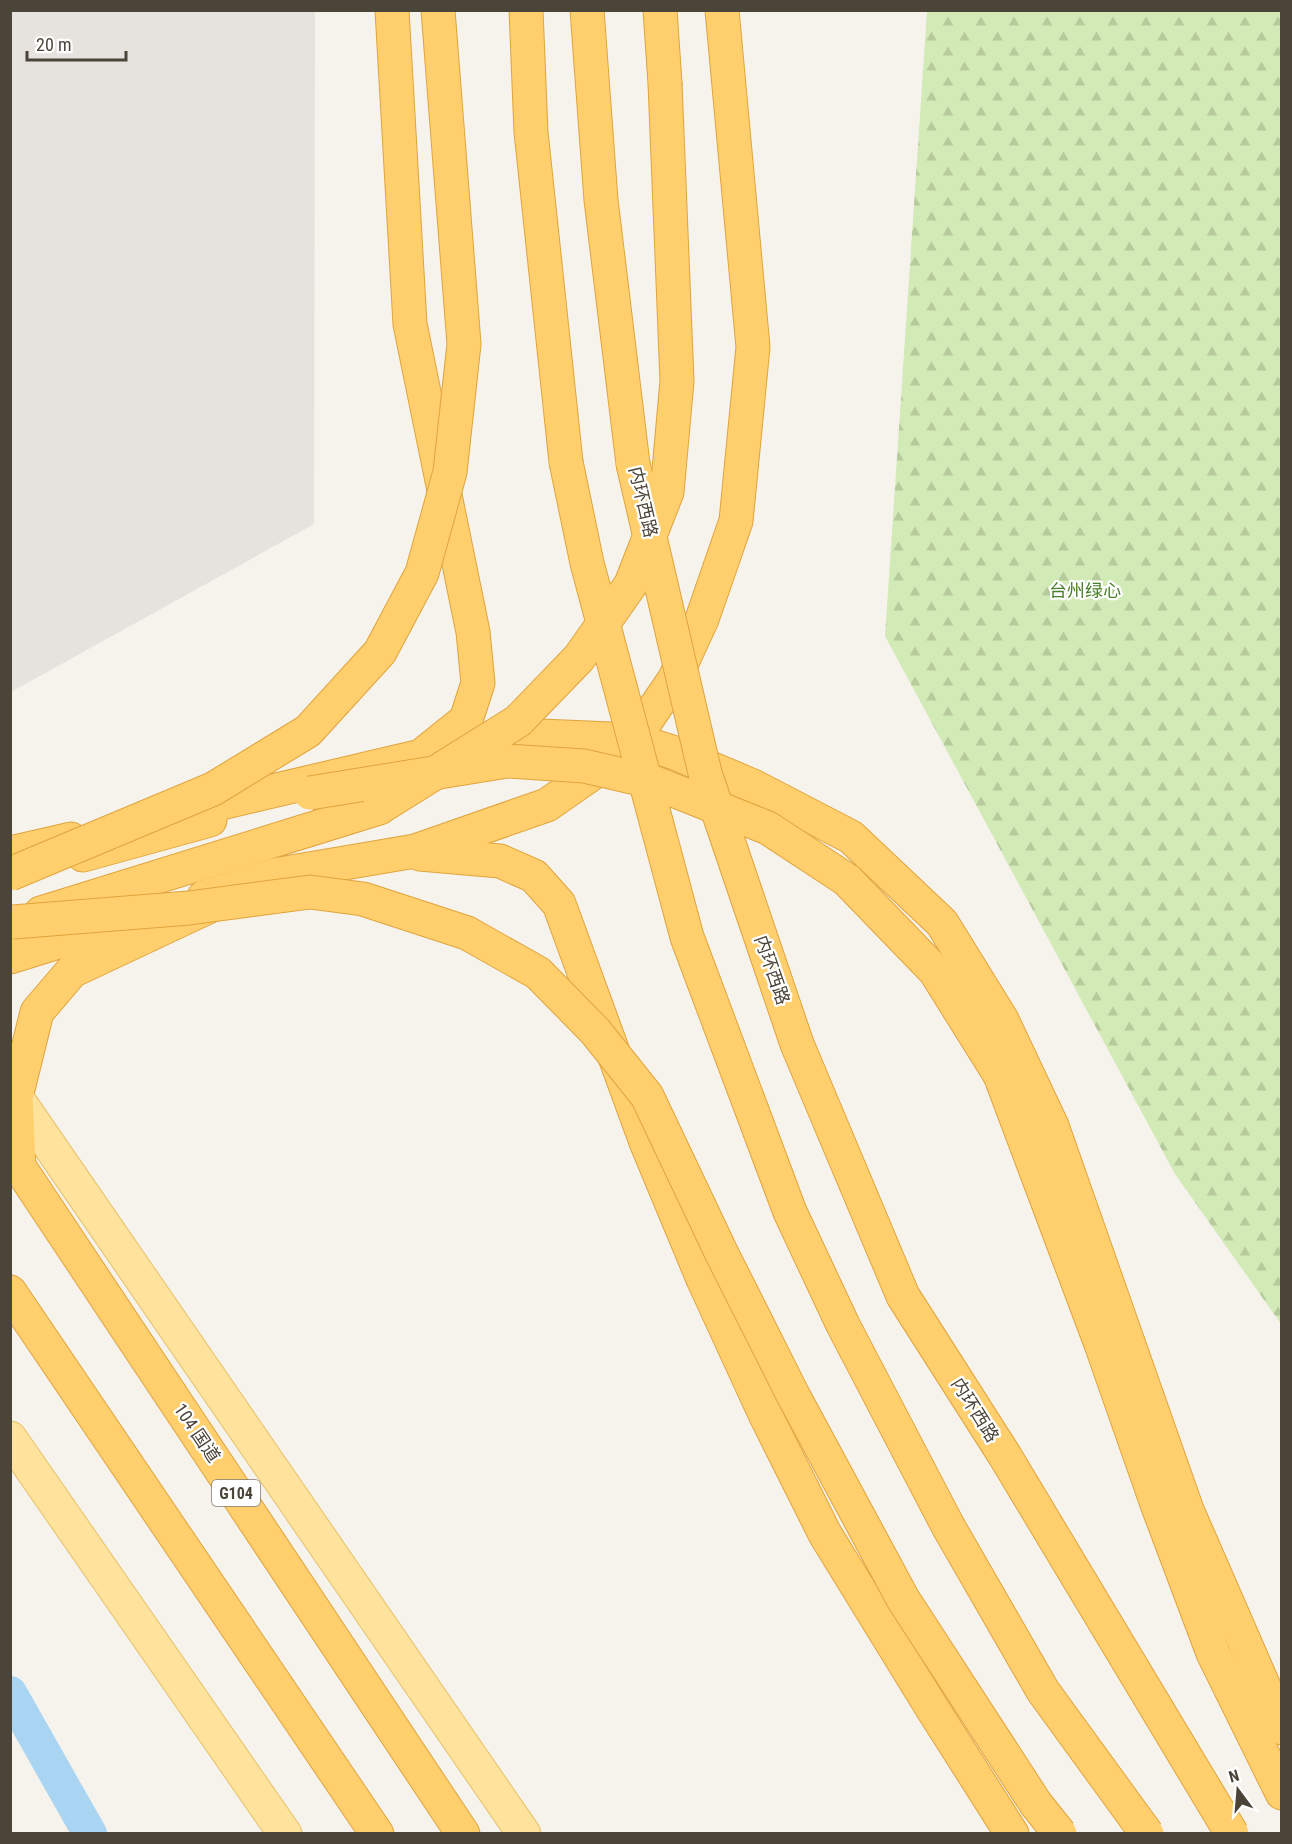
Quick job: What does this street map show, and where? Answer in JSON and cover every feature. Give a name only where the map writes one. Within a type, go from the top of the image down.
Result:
[{"type":"highway","points":[[392,10],[410,324],[473,632],[478,683],[466,720],[421,756]]},
{"type":"highway","points":[[10,875],[213,789],[308,731],[380,652],[422,573],[450,472],[464,344],[438,10]]},
{"type":"highway","points":[[526,10],[531,132],[566,462],[588,563],[687,937],[790,1212],[843,1324],[954,1536],[1043,1691],[1147,1833]]},
{"type":"highway","name":"内环西路","points":[[587,10],[601,200],[633,464],[705,773],[796,1044],[903,1296],[1005,1456],[1232,1833]]},
{"type":"highway","points":[[12,922],[379,808],[518,721],[579,658],[631,584],[667,492],[677,381],[660,10]]},
{"type":"highway","points":[[10,957],[274,875],[415,851],[547,805],[626,750],[634,740],[675,680],[702,619],[736,521],[753,347],[722,10]]},
{"type":"highway","points":[[10,853],[421,756],[542,736],[634,740],[675,753],[753,786],[851,837],[942,923],[1002,1020],[1052,1126],[1187,1510],[1281,1728]]},
{"type":"highway","points":[[10,875],[310,793],[507,761],[584,766],[653,782],[768,828],[847,880],[935,971],[1000,1075],[1213,1653],[1281,1793]]},
{"type":"highway","points":[[403,853],[500,861],[534,876],[559,904],[646,1142],[765,1414],[825,1534],[1012,1833]]},
{"type":"highway","points":[[15,1160],[16,1097],[37,1012],[72,971],[274,875]]},
{"type":"highway","points":[[12,922],[189,908],[310,892],[363,899],[467,933],[538,973],[595,1031],[647,1096],[793,1395],[903,1599],[1036,1804],[1060,1833]]},
{"type":"highway","name":"104 国道","points":[[15,1160],[463,1833]]},
{"type":"highway","points":[[10,1292],[377,1833]]},
{"type":"main road","points":[[16,1097],[524,1833]]},
{"type":"main road","points":[[10,1438],[285,1833]]},
{"type":"shaded area","points":[[11,10],[315,11],[314,524],[11,692]]},
{"type":"green space","name":"台州绿心","points":[[927,11],[1281,11],[1281,1324],[1175,1174],[885,636]]},
{"type":"waterway","points":[[10,1693],[90,1834]]}]
